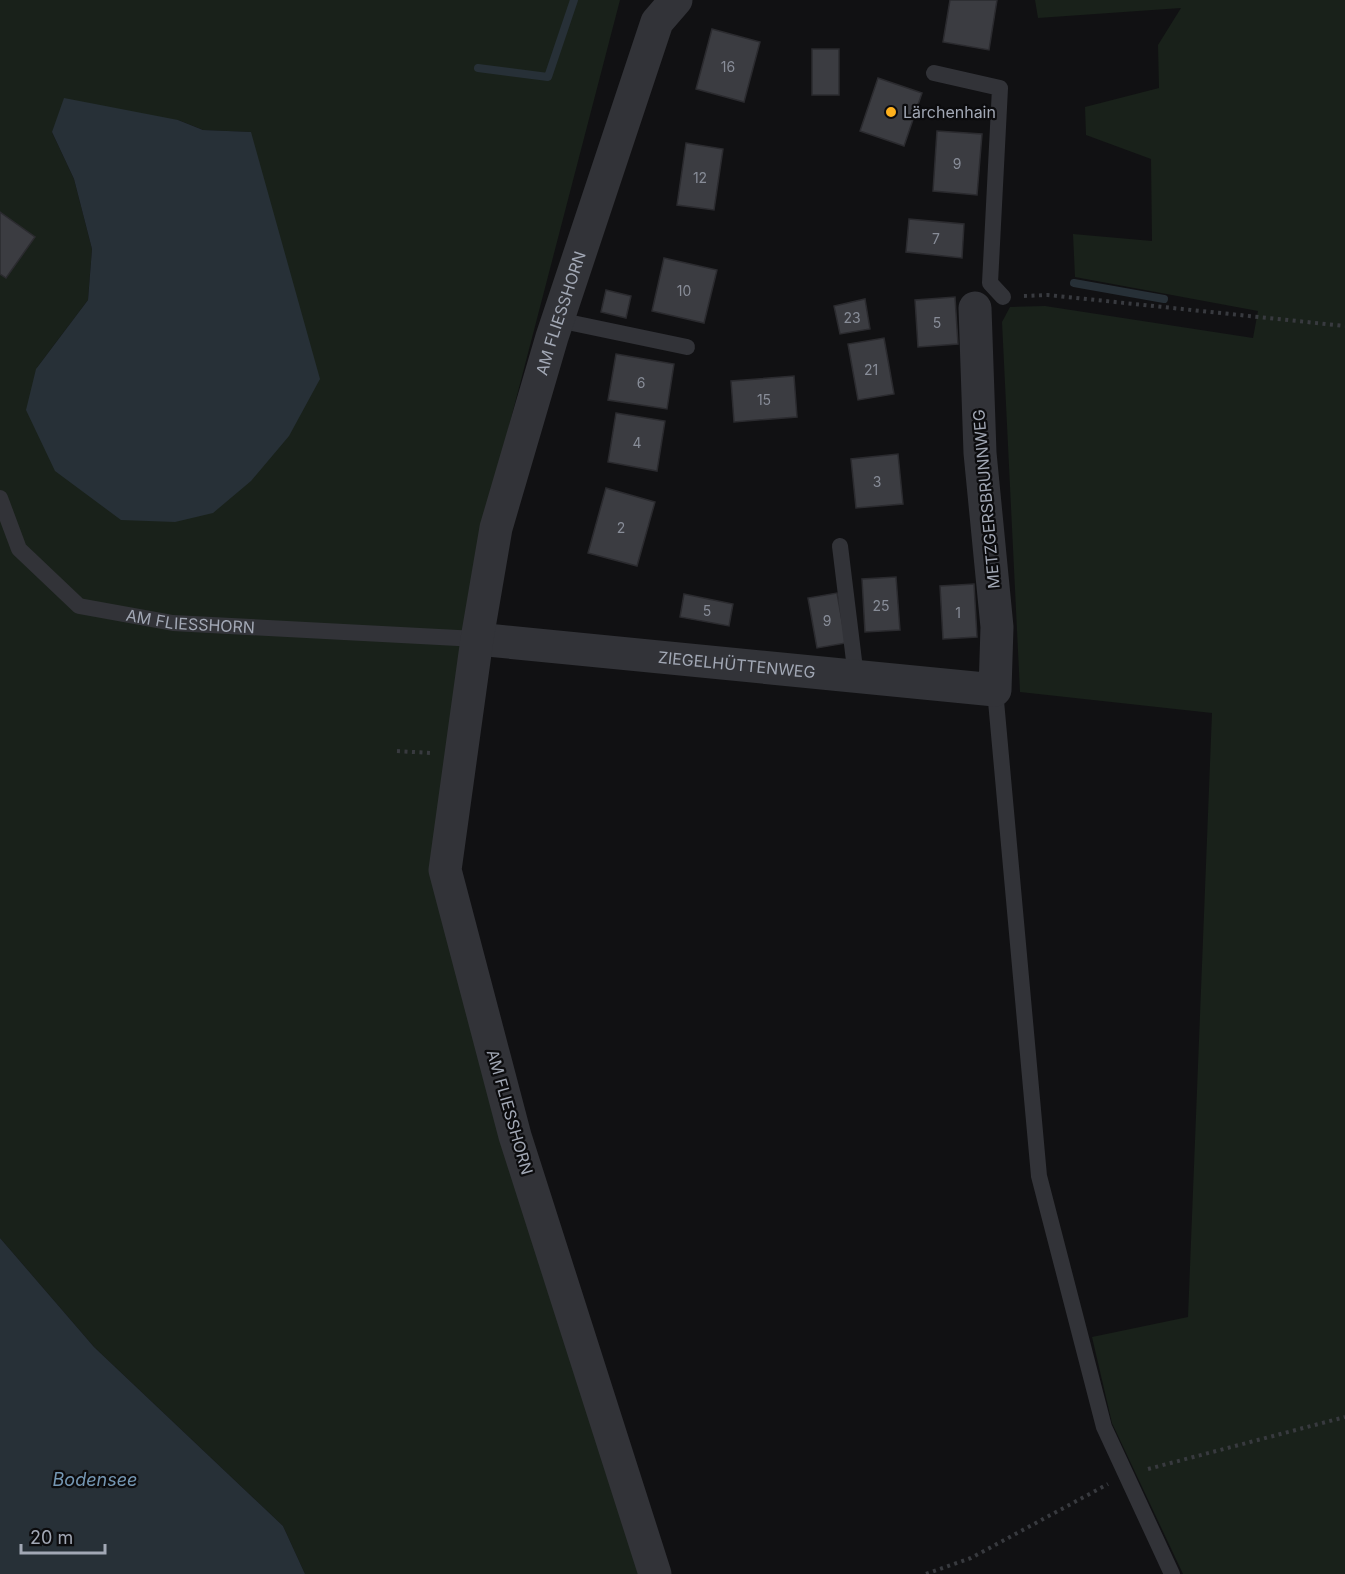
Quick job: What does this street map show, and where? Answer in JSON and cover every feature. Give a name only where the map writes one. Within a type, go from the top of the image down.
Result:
[{"type":"street","name":"AM FLIESSHORN","points":[[656,1574],[515,1136],[444,870],[477,639],[496,528],[558,321],[657,21],[676,0]]},
{"type":"street","name":"METZGERSBRUNNWEG","points":[[989,302],[980,453],[997,627],[995,690]]},
{"type":"street","name":"ZIEGELHÜTTENWEG","points":[[477,639],[995,690]]},
{"type":"lane","points":[[934,73],[1000,88],[989,302]]},
{"type":"lane","points":[[558,321],[687,347]]},
{"type":"lane","name":"AM FLIESSHORN","points":[[0,498],[19,549],[79,606],[173,623],[477,639]]},
{"type":"lane","points":[[840,546],[856,676]]},
{"type":"lane","points":[[995,690],[1039,1176],[1104,1427],[1172,1574]]},
{"type":"path","points":[[989,302],[1048,295],[1345,326]]},
{"type":"path","points":[[926,1574],[971,1558],[1126,1474],[1345,1417]]},
{"type":"shaded area","points":[[0,0],[620,0],[490,499],[436,876],[641,1574],[305,1574],[283,1526],[94,1347],[0,1238]],"holes":[[[178,120],[203,130],[251,132],[36,369],[88,300],[92,249],[74,179],[52,132]]]},
{"type":"shaded area","points":[[1035,0],[1345,0],[1345,1574],[1183,1574],[1112,1423],[1092,1337],[1188,1317],[1212,713],[1020,692],[1002,322],[1010,307],[1045,306],[1253,338],[1258,311],[1075,277],[1073,234],[1152,241],[1151,159],[1086,135],[1085,107],[1159,88],[1158,45],[1181,8],[1038,18]]},
{"type":"water","points":[[64,98],[178,120],[203,130],[251,132],[320,379],[289,436],[251,481],[213,513],[175,522],[121,520],[55,471],[26,410],[36,369],[88,300],[92,249],[74,179],[52,132]]},
{"type":"water","name":"Bodensee","points":[[0,1238],[94,1347],[283,1526],[305,1574],[0,1574]]},
{"type":"building","points":[[950,0],[997,0],[989,50],[943,42]]},
{"type":"building","points":[[712,29],[760,42],[744,102],[696,89]]},
{"type":"building","points":[[812,49],[839,49],[839,95],[812,95]]},
{"type":"building","name":"Lärchenhain","points":[[878,78],[922,93],[904,146],[860,131]]},
{"type":"building","points":[[937,131],[982,134],[977,195],[933,191]]},
{"type":"building","points":[[686,143],[723,149],[714,210],[677,205]]},
{"type":"building","points":[[0,212],[35,237],[6,278],[0,274]]},
{"type":"building","points":[[909,219],[964,224],[962,258],[906,252]]},
{"type":"building","points":[[664,258],[717,270],[704,323],[652,311]]},
{"type":"building","points":[[606,290],[631,296],[626,318],[601,312]]},
{"type":"building","points":[[955,297],[958,344],[918,347],[915,300]]},
{"type":"building","points":[[865,299],[870,329],[840,334],[834,306]]},
{"type":"building","points":[[884,338],[894,394],[858,400],[848,344]]},
{"type":"building","points":[[616,354],[674,364],[667,409],[608,400]]},
{"type":"building","points":[[794,376],[797,417],[734,422],[731,381]]},
{"type":"building","points":[[616,413],[665,421],[657,471],[608,462]]},
{"type":"building","points":[[898,454],[903,504],[856,508],[851,459]]},
{"type":"building","points":[[606,488],[655,502],[637,566],[588,553]]},
{"type":"building","points":[[896,577],[900,630],[865,632],[862,579]]},
{"type":"building","points":[[974,584],[977,637],[943,639],[940,586]]},
{"type":"building","points":[[837,593],[846,643],[817,648],[808,598]]},
{"type":"building","points":[[684,594],[733,604],[729,626],[680,617]]},
{"type":"waterway","points":[[478,68],[548,77],[574,0]]},
{"type":"waterway","points":[[1074,283],[1164,299]]},
{"type":"place","name":"Lärchenhain","points":[[891,112]]}]
